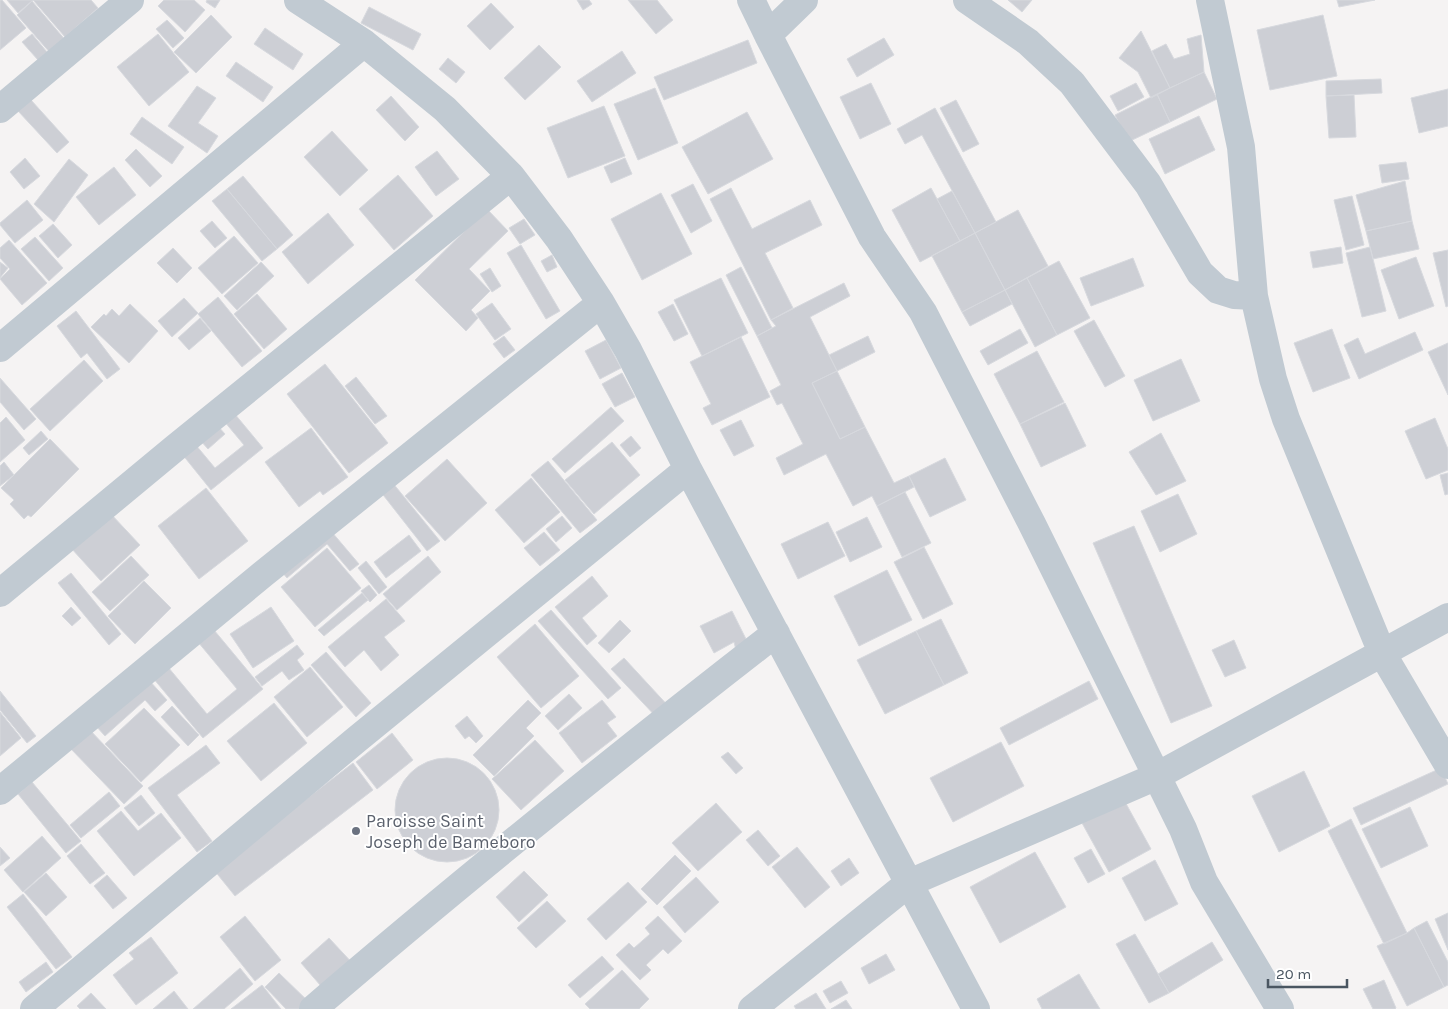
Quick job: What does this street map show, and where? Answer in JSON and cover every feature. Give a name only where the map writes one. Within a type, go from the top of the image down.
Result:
[{"type":"street","points":[[0,109],[130,0]]},
{"type":"street","points":[[298,0],[364,43],[445,109],[511,176],[559,239],[602,303],[628,350],[688,469],[976,1009]]},
{"type":"street","points":[[751,0],[872,237],[923,312],[1032,524],[1183,829],[1204,882],[1280,1009]]},
{"type":"street","points":[[768,35],[804,0]]},
{"type":"street","points":[[967,0],[1028,42],[1072,83],[1148,184],[1200,273],[1218,290],[1234,295],[1254,296]]},
{"type":"street","points":[[1210,0],[1241,147],[1254,296],[1272,379],[1286,419],[1382,653],[1448,765]]},
{"type":"street","points":[[0,348],[364,43]]},
{"type":"street","points":[[0,593],[175,448],[511,176]]},
{"type":"street","points":[[0,791],[263,574],[602,303]]},
{"type":"street","points":[[34,1009],[356,740],[688,469]]},
{"type":"street","points":[[752,1009],[909,883],[1156,777],[1448,618]]},
{"type":"street","points":[[313,1009],[420,917],[776,633]]},
{"type":"building","points":[[0,0],[26,28],[0,50]]},
{"type":"building","points":[[7,0],[33,0],[18,13]]},
{"type":"building","points":[[33,0],[91,0],[98,8],[65,37]]},
{"type":"building","points":[[164,0],[194,0],[205,10],[185,32],[158,6]]},
{"type":"building","points":[[207,0],[220,0],[215,8],[206,2]]},
{"type":"building","points":[[577,0],[589,0],[592,4],[583,10]]},
{"type":"building","points":[[628,0],[657,0],[673,20],[656,34]]},
{"type":"building","points":[[1008,0],[1032,0],[1022,12]]},
{"type":"building","points":[[1337,0],[1375,0],[1339,7]]},
{"type":"building","points":[[32,1],[67,42],[52,55],[17,15]]},
{"type":"building","points":[[491,3],[514,27],[490,50],[467,26]]},
{"type":"building","points":[[369,7],[421,34],[413,50],[361,23]]},
{"type":"building","points":[[211,15],[232,37],[196,73],[174,52]]},
{"type":"building","points":[[1323,15],[1337,76],[1270,90],[1257,30]]},
{"type":"building","points":[[167,20],[184,38],[173,48],[156,29]]},
{"type":"building","points":[[265,28],[303,54],[293,70],[254,44]]},
{"type":"building","points":[[1141,31],[1170,88],[1151,98],[1138,72],[1119,58]]},
{"type":"building","points":[[32,34],[47,52],[38,60],[22,42]]},
{"type":"building","points":[[158,34],[189,72],[149,106],[117,67]]},
{"type":"building","points":[[1201,35],[1204,72],[1170,88],[1152,51],[1166,44],[1174,59],[1190,54],[1187,39]]},
{"type":"building","points":[[884,38],[894,55],[857,77],[847,59]]},
{"type":"building","points":[[748,40],[757,63],[664,100],[654,77]]},
{"type":"building","points":[[539,45],[561,67],[525,100],[504,78]]},
{"type":"building","points":[[622,51],[636,73],[592,102],[577,81]]},
{"type":"building","points":[[448,58],[465,72],[456,83],[439,69]]},
{"type":"building","points":[[236,62],[273,87],[263,102],[226,76]]},
{"type":"building","points":[[1204,72],[1217,99],[1170,122],[1157,94]]},
{"type":"building","points":[[1381,79],[1382,93],[1326,96],[1326,81]]},
{"type":"building","points":[[871,83],[891,124],[860,139],[840,97]]},
{"type":"building","points":[[1136,83],[1144,97],[1118,111],[1110,96]]},
{"type":"building","points":[[197,86],[216,98],[198,123],[218,136],[207,153],[168,126]]},
{"type":"building","points":[[655,88],[678,143],[638,160],[614,104]]},
{"type":"building","points":[[1448,89],[1448,126],[1419,133],[1411,98]]},
{"type":"building","points":[[1157,94],[1170,122],[1128,142],[1115,115]]},
{"type":"building","points":[[1354,95],[1356,137],[1329,138],[1326,96]]},
{"type":"building","points":[[391,96],[419,127],[405,141],[376,110]]},
{"type":"building","points":[[31,100],[69,142],[57,153],[18,111]]},
{"type":"building","points":[[956,100],[979,144],[963,152],[940,108]]},
{"type":"building","points":[[604,106],[625,156],[568,178],[547,128]]},
{"type":"building","points":[[935,108],[996,222],[975,233],[922,135],[905,144],[897,129]]},
{"type":"building","points":[[747,112],[773,159],[708,194],[682,147]]},
{"type":"building","points":[[1199,116],[1215,150],[1165,174],[1149,139]]},
{"type":"building","points":[[142,117],[184,147],[172,164],[130,134]]},
{"type":"building","points":[[332,131],[368,170],[340,196],[304,157]]},
{"type":"building","points":[[136,149],[162,176],[150,187],[125,160]]},
{"type":"building","points":[[437,151],[459,179],[436,196],[415,167]]},
{"type":"building","points":[[25,158],[40,176],[24,189],[10,172]]},
{"type":"building","points":[[625,158],[632,174],[611,183],[604,167]]},
{"type":"building","points":[[69,159],[88,175],[54,222],[34,204]]},
{"type":"building","points":[[1406,162],[1409,179],[1382,183],[1379,165]]},
{"type":"building","points":[[114,167],[136,195],[99,225],[76,197]]},
{"type":"building","points":[[398,175],[433,216],[394,250],[359,209]]},
{"type":"building","points":[[243,176],[293,235],[277,249],[227,189]]},
{"type":"building","points":[[1405,181],[1412,221],[1366,231],[1356,195]]},
{"type":"building","points":[[693,184],[712,221],[691,233],[671,195]]},
{"type":"building","points":[[731,188],[752,229],[810,200],[822,225],[765,253],[793,308],[771,320],[710,199]]},
{"type":"building","points":[[931,188],[960,241],[920,262],[892,210]]},
{"type":"building","points":[[227,189],[277,249],[262,261],[212,201]]},
{"type":"building","points":[[952,191],[975,233],[960,241],[937,199]]},
{"type":"building","points":[[661,193],[692,254],[642,280],[611,219]]},
{"type":"building","points":[[1352,196],[1364,245],[1346,250],[1334,200]]},
{"type":"building","points":[[27,200],[43,220],[15,243],[0,223]]},
{"type":"building","points":[[487,209],[508,231],[469,269],[490,291],[471,310],[478,318],[466,331],[415,280]]},
{"type":"building","points":[[1018,210],[1048,266],[1005,290],[975,233]]},
{"type":"building","points":[[328,213],[354,245],[308,284],[282,252]]},
{"type":"building","points":[[524,219],[535,235],[520,244],[509,228]]},
{"type":"building","points":[[212,221],[227,238],[215,248],[200,231]]},
{"type":"building","points":[[1412,221],[1419,249],[1373,259],[1366,231]]},
{"type":"building","points":[[53,224],[72,245],[58,258],[39,236]]},
{"type":"building","points":[[975,233],[1005,290],[962,312],[932,256]]},
{"type":"building","points":[[234,236],[258,263],[222,294],[198,268]]},
{"type":"building","points":[[35,237],[63,268],[49,281],[21,249]]},
{"type":"building","points":[[9,240],[47,283],[22,305],[0,279],[10,269],[0,258],[0,248]]},
{"type":"building","points":[[521,245],[560,311],[546,319],[507,253]]},
{"type":"building","points":[[1341,247],[1343,263],[1313,268],[1310,252]]},
{"type":"building","points":[[1370,247],[1386,311],[1362,317],[1346,253]]},
{"type":"building","points":[[173,248],[192,268],[177,283],[157,263]]},
{"type":"building","points":[[1448,250],[1448,306],[1446,307],[1433,253]]},
{"type":"building","points":[[552,255],[557,267],[547,272],[541,261]]},
{"type":"building","points":[[1416,257],[1434,306],[1399,319],[1381,270]]},
{"type":"building","points":[[1133,258],[1144,286],[1091,306],[1080,278]]},
{"type":"building","points":[[1059,261],[1090,318],[1057,335],[1027,278]]},
{"type":"building","points":[[0,262],[8,268],[0,278]]},
{"type":"building","points":[[261,262],[274,276],[237,310],[224,296]]},
{"type":"building","points":[[741,267],[772,328],[757,336],[726,275]]},
{"type":"building","points":[[490,268],[501,286],[492,292],[480,274]]},
{"type":"building","points":[[721,278],[748,333],[702,356],[674,300]]},
{"type":"building","points":[[1027,278],[1057,335],[1035,347],[1005,290]]},
{"type":"building","points":[[844,283],[850,296],[810,317],[837,371],[812,383],[840,439],[865,427],[894,483],[909,476],[914,487],[877,506],[872,496],[853,506],[826,454],[784,475],[776,458],[803,444],[782,403],[777,405],[770,391],[781,385],[757,336],[776,326],[771,320]]},
{"type":"building","points":[[1005,290],[1012,304],[970,326],[962,312]]},
{"type":"building","points":[[257,294],[287,329],[264,349],[234,314]]},
{"type":"building","points":[[218,297],[262,351],[242,367],[198,314]]},
{"type":"building","points":[[184,298],[198,313],[172,337],[158,321]]},
{"type":"building","points":[[492,303],[511,329],[495,340],[476,314]]},
{"type":"building","points":[[130,304],[158,331],[129,363],[91,327],[112,309],[119,316]]},
{"type":"building","points":[[673,304],[688,334],[674,341],[658,312]]},
{"type":"building","points":[[76,311],[120,369],[107,379],[87,353],[81,358],[57,326]]},
{"type":"building","points":[[200,318],[211,331],[189,350],[178,338]]},
{"type":"building","points":[[1094,320],[1125,376],[1105,387],[1074,331]]},
{"type":"building","points":[[1020,329],[1028,343],[988,365],[980,351]]},
{"type":"building","points":[[1332,329],[1350,378],[1313,392],[1294,343]]},
{"type":"building","points":[[1415,332],[1423,350],[1359,379],[1344,345],[1358,338],[1365,354]]},
{"type":"building","points":[[504,336],[515,350],[504,358],[493,344]]},
{"type":"building","points":[[868,336],[875,352],[837,371],[829,355]]},
{"type":"building","points":[[741,337],[770,397],[712,425],[703,408],[711,404],[690,362]]},
{"type":"building","points":[[606,340],[621,368],[600,379],[585,351]]},
{"type":"building","points":[[1448,343],[1448,395],[1428,352]]},
{"type":"building","points":[[1037,351],[1064,402],[1020,424],[994,374]]},
{"type":"building","points":[[1181,359],[1200,401],[1153,421],[1134,380]]},
{"type":"building","points":[[84,360],[103,381],[50,431],[30,409]]},
{"type":"building","points":[[325,364],[388,443],[349,473],[287,394]]},
{"type":"building","points":[[837,371],[865,427],[840,439],[812,383]]},
{"type":"building","points":[[622,373],[635,397],[615,407],[602,384]]},
{"type":"building","points":[[356,377],[387,416],[375,424],[345,386]]},
{"type":"building","points":[[0,378],[36,419],[24,430],[0,402]]},
{"type":"building","points":[[1065,403],[1086,446],[1041,467],[1020,424]]},
{"type":"building","points":[[611,407],[624,421],[565,473],[552,459]]},
{"type":"building","points":[[234,413],[263,448],[211,490],[182,454],[195,444],[215,468],[244,445],[224,421]]},
{"type":"building","points":[[6,417],[25,440],[0,462],[0,423]]},
{"type":"building","points":[[1435,418],[1448,449],[1448,470],[1426,479],[1405,431]]},
{"type":"building","points":[[741,420],[754,446],[734,456],[720,430]]},
{"type":"building","points":[[217,425],[225,434],[208,449],[200,440]]},
{"type":"building","points":[[311,428],[348,477],[323,495],[320,491],[299,507],[265,462]]},
{"type":"building","points":[[41,431],[48,439],[29,455],[23,448]]},
{"type":"building","points":[[1161,433],[1186,481],[1156,495],[1129,452]]},
{"type":"building","points":[[631,436],[641,448],[630,457],[620,445]]},
{"type":"building","points":[[50,439],[79,469],[31,517],[28,515],[24,519],[10,504],[14,500],[1,488]]},
{"type":"building","points":[[612,442],[640,475],[594,514],[565,480]]},
{"type":"building","points":[[945,458],[966,500],[930,517],[909,476]]},
{"type":"building","points":[[447,459],[487,503],[445,541],[405,496]]},
{"type":"building","points":[[548,461],[597,520],[580,533],[531,475]]},
{"type":"building","points":[[4,462],[14,475],[0,486],[0,466]]},
{"type":"building","points":[[1448,473],[1448,494],[1445,495],[1440,475]]},
{"type":"building","points":[[531,478],[560,512],[524,543],[495,510]]},
{"type":"building","points":[[392,482],[440,541],[427,551],[380,491]]},
{"type":"building","points":[[206,488],[248,541],[199,579],[158,526]]},
{"type":"building","points":[[905,492],[931,543],[902,557],[877,506]]},
{"type":"building","points":[[1178,494],[1197,534],[1160,552],[1141,511]]},
{"type":"building","points":[[110,513],[140,545],[101,581],[71,548]]},
{"type":"building","points":[[562,516],[572,528],[556,542],[546,529]]},
{"type":"building","points":[[867,517],[882,547],[850,562],[836,532]]},
{"type":"building","points":[[828,522],[845,556],[798,579],[781,544]]},
{"type":"building","points":[[1134,526],[1212,706],[1171,723],[1093,543]]},
{"type":"building","points":[[331,531],[359,564],[350,571],[327,544],[287,578],[282,572]]},
{"type":"building","points":[[544,532],[560,550],[540,566],[524,548]]},
{"type":"building","points":[[409,535],[421,551],[386,578],[374,562]]},
{"type":"building","points":[[924,547],[953,604],[923,619],[894,562]]},
{"type":"building","points":[[327,548],[361,588],[315,627],[281,587]]},
{"type":"building","points":[[131,556],[149,575],[110,611],[92,592]]},
{"type":"building","points":[[428,556],[441,572],[397,610],[383,594]]},
{"type":"building","points":[[366,561],[387,587],[379,594],[358,568]]},
{"type":"building","points":[[887,570],[912,620],[859,646],[834,596]]},
{"type":"building","points":[[71,573],[121,634],[109,645],[58,583]]},
{"type":"building","points":[[592,576],[608,596],[582,618],[597,636],[587,645],[555,607]]},
{"type":"building","points":[[144,581],[171,608],[135,644],[108,616]]},
{"type":"building","points":[[369,585],[377,595],[370,602],[361,591]]},
{"type":"building","points":[[362,593],[368,600],[324,636],[318,630]]},
{"type":"building","points":[[386,599],[405,621],[384,637],[399,655],[381,671],[364,650],[345,667],[328,647]]},
{"type":"building","points":[[71,607],[81,618],[72,626],[62,616]]},
{"type":"building","points":[[271,607],[294,641],[253,668],[230,634]]},
{"type":"building","points":[[551,610],[621,688],[608,699],[538,621]]},
{"type":"building","points":[[732,611],[748,643],[736,650],[734,642],[714,653],[700,626]]},
{"type":"building","points":[[941,619],[968,673],[944,685],[916,631]]},
{"type":"building","points":[[620,620],[631,631],[609,653],[598,643]]},
{"type":"building","points":[[535,624],[579,676],[541,708],[497,657]]},
{"type":"building","points":[[214,630],[263,689],[203,738],[153,678],[168,667],[207,714],[237,689],[198,642]]},
{"type":"building","points":[[916,631],[944,685],[885,714],[857,660]]},
{"type":"building","points":[[1234,640],[1246,668],[1225,677],[1212,650]]},
{"type":"building","points":[[297,645],[304,654],[297,660],[304,670],[289,680],[282,671],[262,686],[255,677]]},
{"type":"building","points":[[326,652],[371,703],[356,717],[311,665]]},
{"type":"building","points":[[624,658],[672,710],[660,721],[611,669]]},
{"type":"building","points":[[310,667],[343,707],[307,737],[274,697]]},
{"type":"building","points":[[148,679],[167,700],[155,711],[145,700],[105,736],[96,726]]},
{"type":"building","points":[[1089,681],[1098,699],[1009,745],[1000,728]]},
{"type":"building","points":[[0,691],[36,736],[27,743],[0,710]]},
{"type":"building","points":[[569,694],[582,708],[558,730],[545,716]]},
{"type":"building","points":[[528,700],[541,713],[526,728],[534,736],[494,776],[473,755]]},
{"type":"building","points":[[602,700],[616,717],[607,723],[617,736],[582,763],[559,733]]},
{"type":"building","points":[[274,703],[307,743],[261,781],[227,741]]},
{"type":"building","points":[[172,706],[199,735],[188,746],[161,717]]},
{"type":"building","points":[[144,708],[180,745],[141,782],[105,744]]},
{"type":"building","points":[[0,712],[21,738],[0,756]]},
{"type":"building","points":[[467,716],[483,736],[476,743],[469,736],[465,739],[455,726]]},
{"type":"building","points":[[89,729],[143,786],[124,804],[70,748]]},
{"type":"building","points":[[392,733],[413,760],[377,789],[356,762]]},
{"type":"building","points":[[535,740],[564,771],[521,810],[492,779]]},
{"type":"building","points":[[1001,742],[1024,786],[953,822],[930,778]]},
{"type":"building","points":[[206,745],[220,763],[177,795],[212,841],[197,852],[148,788]]},
{"type":"building","points":[[728,752],[743,768],[736,774],[721,757]]},
{"type":"building","points":[[447,758],[467,762],[476,767],[490,781],[495,790],[499,810],[495,830],[490,839],[476,853],[467,858],[447,862],[427,858],[418,853],[404,839],[399,830],[395,810],[399,790],[404,781],[418,767],[427,762]]},
{"type":"building","points":[[353,763],[373,790],[235,896],[214,870]]},
{"type":"building","points":[[1441,768],[1448,784],[1361,825],[1353,808]]},
{"type":"building","points":[[1304,771],[1330,826],[1279,852],[1252,796]]},
{"type":"building","points":[[32,782],[81,841],[66,853],[18,794]]},
{"type":"building","points":[[109,792],[120,806],[81,838],[70,825]]},
{"type":"building","points":[[141,795],[155,813],[139,826],[124,808]]},
{"type":"building","points":[[1124,800],[1151,849],[1109,872],[1082,823]]},
{"type":"building","points":[[716,803],[742,832],[698,871],[672,843]]},
{"type":"building","points":[[1410,807],[1428,846],[1381,868],[1362,829]]},
{"type":"building","points":[[121,811],[138,831],[161,813],[181,838],[134,876],[97,831]]},
{"type":"building","points":[[1351,819],[1407,933],[1384,944],[1328,831]]},
{"type":"building","points":[[758,830],[780,856],[768,866],[746,840]]},
{"type":"building","points":[[42,836],[61,858],[23,892],[4,870]]},
{"type":"building","points":[[81,844],[105,873],[90,884],[67,856]]},
{"type":"building","points":[[0,847],[10,858],[0,866]]},
{"type":"building","points":[[797,847],[830,887],[805,908],[772,867]]},
{"type":"building","points":[[1091,849],[1105,874],[1088,883],[1074,858]]},
{"type":"building","points":[[1035,852],[1066,907],[1000,943],[970,887]]},
{"type":"building","points":[[675,855],[691,871],[657,905],[641,889]]},
{"type":"building","points":[[849,858],[859,873],[841,886],[831,871]]},
{"type":"building","points":[[1155,860],[1178,904],[1145,921],[1122,878]]},
{"type":"building","points":[[524,871],[548,895],[519,922],[496,897]]},
{"type":"building","points":[[46,873],[67,897],[46,916],[24,892]]},
{"type":"building","points":[[107,875],[127,898],[113,909],[94,886]]},
{"type":"building","points":[[696,877],[719,902],[685,933],[663,907]]},
{"type":"building","points":[[628,882],[647,902],[606,940],[587,919]]},
{"type":"building","points":[[23,894],[72,957],[56,969],[7,907]]},
{"type":"building","points":[[547,901],[566,921],[536,948],[517,928]]},
{"type":"building","points":[[1448,913],[1448,950],[1435,919]]},
{"type":"building","points":[[245,916],[281,960],[255,981],[220,937]]},
{"type":"building","points":[[658,916],[682,941],[668,954],[663,949],[646,965],[651,970],[640,980],[616,955],[629,943],[634,948],[650,934],[645,928]]},
{"type":"building","points":[[1427,921],[1448,962],[1448,985],[1444,987],[1414,928]]},
{"type":"building","points":[[1414,928],[1444,987],[1407,1006],[1377,946]]},
{"type":"building","points":[[1135,934],[1169,993],[1149,1003],[1116,944]]},
{"type":"building","points":[[151,937],[178,973],[136,1005],[113,975],[134,959],[129,953]]},
{"type":"building","points":[[329,938],[356,967],[327,993],[301,963]]},
{"type":"building","points":[[1212,942],[1223,960],[1169,993],[1158,974]]},
{"type":"building","points":[[886,954],[895,970],[869,984],[861,968]]},
{"type":"building","points":[[602,956],[614,969],[580,998],[568,985]]},
{"type":"building","points":[[46,962],[53,972],[26,992],[19,982]]},
{"type":"building","points":[[240,968],[253,984],[224,1009],[193,1009]]},
{"type":"building","points":[[622,970],[649,999],[639,1009],[590,1009],[585,1004]]},
{"type":"building","points":[[279,973],[313,1006],[310,1009],[286,1009],[265,987]]},
{"type":"building","points":[[1079,974],[1100,1009],[1042,1009],[1037,999]]},
{"type":"building","points":[[1384,980],[1396,1008],[1373,1009],[1363,989]]},
{"type":"building","points":[[841,981],[848,993],[830,1003],[823,991]]},
{"type":"building","points":[[262,985],[281,1009],[231,1009]]},
{"type":"building","points":[[174,991],[188,1009],[153,1009]]},
{"type":"building","points":[[91,993],[106,1009],[80,1009],[77,1006]]},
{"type":"building","points":[[816,993],[826,1009],[796,1009],[794,1006]]},
{"type":"building","points":[[846,1000],[852,1009],[831,1009]]},
{"type":"place","name":"Paroisse Saint Joseph de Bameboro","points":[[356,831]]}]
